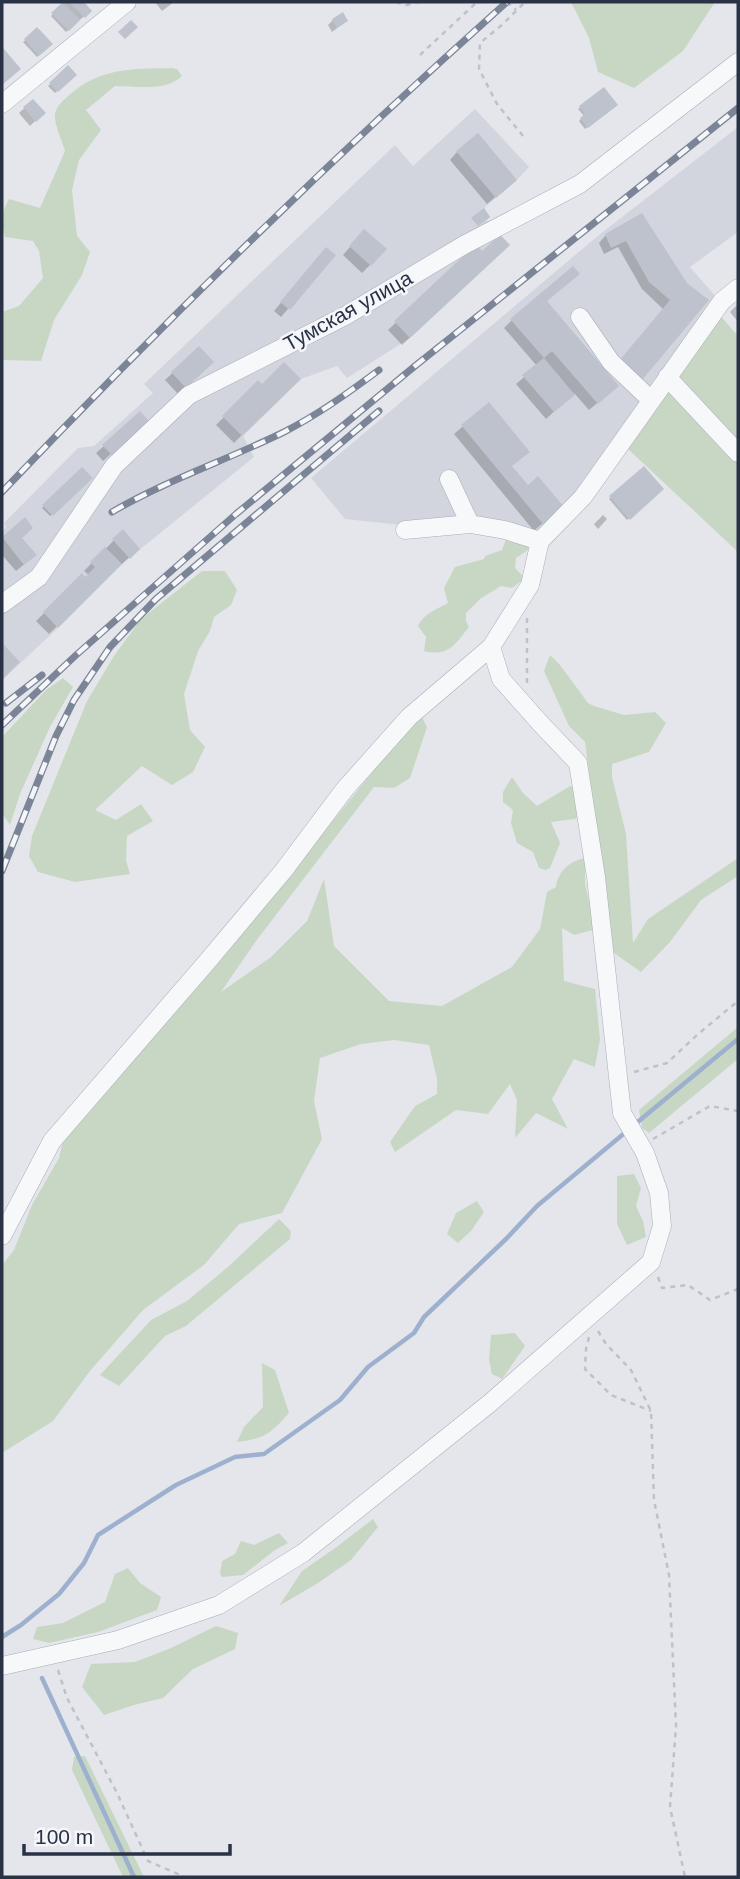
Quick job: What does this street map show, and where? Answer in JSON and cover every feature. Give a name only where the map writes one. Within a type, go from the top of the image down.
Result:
[{"type":"street","points":[[2,104],[127,2]]},
{"type":"street","name":"Тумская улица","points":[[2,604],[39,577],[114,466],[188,395],[345,316],[464,245],[580,184],[738,62]]},
{"type":"street","points":[[2,1236],[52,1141],[284,870],[344,790],[400,727],[491,647],[530,585],[540,541],[583,497],[722,301],[738,288]]},
{"type":"street","points":[[580,317],[611,362],[651,400]]},
{"type":"street","points":[[667,377],[738,453]]},
{"type":"street","points":[[449,479],[470,524]]},
{"type":"street","points":[[405,530],[470,524],[505,530],[540,541]]},
{"type":"street","points":[[2,1665],[118,1640],[219,1605],[303,1553],[490,1403],[652,1262],[662,1226],[659,1193],[639,1143],[622,1113],[596,877],[578,763],[501,678],[491,647]]},
{"type":"path","points":[[396,2],[406,5],[419,2]]},
{"type":"path","points":[[420,55],[477,2]]},
{"type":"path","points":[[507,2],[516,10]]},
{"type":"path","points":[[523,136],[497,104],[479,69],[480,43],[525,2]]},
{"type":"path","points":[[527,618],[527,688]]},
{"type":"path","points":[[618,1077],[667,1063],[738,1001]]},
{"type":"path","points":[[639,1143],[710,1106],[738,1111]]},
{"type":"path","points":[[662,1288],[688,1285],[710,1300],[738,1289]]},
{"type":"path","points":[[594,1311],[592,1322],[606,1344],[631,1370],[651,1411],[654,1500],[669,1575],[676,1726],[670,1807],[685,1877]]},
{"type":"path","points":[[589,1337],[585,1369],[611,1395],[651,1411]]},
{"type":"path","points":[[54,1654],[67,1698],[117,1793],[148,1861],[185,1877]]},
{"type":"shaded area","points":[[475,109],[529,167],[484,208],[490,217],[487,220],[510,245],[410,338],[347,378],[337,366],[301,379],[243,436],[254,457],[122,564],[2,680],[4,523],[78,448],[94,446],[153,393],[144,384],[395,145],[413,166]]},
{"type":"shaded area","points":[[738,127],[738,232],[690,267],[717,298],[567,509],[533,539],[345,519],[311,478],[599,235]]},
{"type":"green space","points":[[571,2],[715,2],[683,51],[634,88],[598,72],[589,38]]},
{"type":"green space","points":[[177,69],[182,76],[175,81],[150,87],[115,86],[86,110],[101,130],[79,160],[72,190],[77,236],[90,252],[82,275],[54,320],[41,361],[2,360],[2,312],[19,306],[43,278],[39,251],[33,241],[5,237],[3,213],[9,199],[40,208],[65,151],[56,123],[57,109],[80,87],[105,75],[130,70]]},
{"type":"green space","points":[[718,313],[738,336],[738,552],[628,449]]},
{"type":"green space","points":[[507,536],[528,543],[528,550],[516,558],[515,568],[525,578],[512,588],[501,586],[480,599],[466,613],[469,627],[450,648],[439,652],[424,651],[426,637],[418,626],[427,615],[448,603],[444,588],[455,567],[484,559],[485,556],[502,550]]},
{"type":"green space","points":[[202,571],[225,571],[237,590],[231,605],[214,617],[210,631],[198,651],[184,694],[190,730],[205,747],[193,772],[172,785],[142,766],[95,810],[116,820],[141,804],[153,821],[127,836],[126,860],[130,874],[75,882],[38,872],[29,856],[32,836],[87,701],[114,656],[141,619]]},
{"type":"green space","points":[[550,655],[588,703],[624,715],[655,712],[666,723],[649,752],[612,764],[612,777],[626,834],[633,943],[648,919],[738,858],[738,876],[701,900],[670,942],[641,972],[614,953],[585,742],[569,726],[544,671]]},
{"type":"green space","points":[[63,678],[73,687],[50,727],[20,794],[10,825],[2,813],[2,737],[46,690]]},
{"type":"green space","points":[[422,717],[427,727],[410,778],[394,788],[374,787],[256,941],[221,992],[271,957],[307,921],[324,879],[334,946],[389,1001],[442,1006],[512,967],[540,929],[547,892],[556,887],[559,876],[566,868],[585,858],[585,884],[595,928],[574,935],[562,928],[564,981],[595,989],[600,1039],[595,1067],[574,1059],[552,1099],[568,1129],[536,1113],[515,1138],[517,1100],[510,1084],[488,1114],[456,1110],[395,1152],[390,1142],[415,1106],[437,1094],[437,1079],[429,1045],[394,1040],[361,1044],[320,1058],[314,1101],[322,1139],[282,1213],[239,1224],[204,1265],[143,1310],[90,1371],[53,1421],[2,1453],[2,1265],[14,1250],[32,1205],[59,1158],[63,1140],[216,966],[370,775]]},
{"type":"green space","points":[[512,777],[523,793],[537,806],[570,786],[574,787],[583,812],[575,819],[551,822],[560,843],[550,868],[545,870],[539,868],[533,852],[517,843],[511,823],[513,810],[503,802],[503,792]]},
{"type":"green space","points":[[738,1027],[738,1059],[649,1133],[642,1128],[639,1110]]},
{"type":"green space","points":[[634,1174],[641,1188],[636,1206],[646,1237],[627,1245],[617,1224],[617,1176]]},
{"type":"green space","points":[[477,1201],[484,1212],[471,1231],[458,1243],[447,1234],[456,1213]]},
{"type":"green space","points":[[279,1219],[291,1231],[290,1239],[186,1326],[165,1336],[119,1386],[100,1375],[151,1320],[187,1301]]},
{"type":"green space","points":[[515,1333],[525,1346],[502,1379],[492,1374],[489,1360],[491,1335]]},
{"type":"green space","points":[[262,1363],[275,1370],[289,1413],[267,1434],[237,1442],[244,1427],[263,1407]]},
{"type":"green space","points":[[373,1519],[378,1527],[351,1560],[279,1606],[302,1571]]},
{"type":"green space","points":[[279,1533],[288,1543],[243,1575],[222,1577],[222,1561],[235,1554],[241,1541],[254,1545]]},
{"type":"green space","points":[[128,1568],[140,1583],[161,1597],[157,1610],[98,1632],[49,1643],[33,1639],[37,1627],[63,1623],[105,1602],[115,1574]]},
{"type":"green space","points":[[216,1626],[238,1633],[235,1649],[193,1669],[163,1698],[104,1715],[82,1687],[91,1664],[135,1662]]},
{"type":"green space","points":[[85,1756],[144,1877],[123,1877],[72,1770],[74,1757]]},
{"type":"building","points":[[63,2],[80,20],[69,31],[51,13]]},
{"type":"building","points":[[69,2],[84,2],[92,11],[85,18]]},
{"type":"building","points":[[343,12],[348,21],[337,28],[332,19]]},
{"type":"building","points":[[131,20],[138,27],[125,39],[118,32]]},
{"type":"building","points":[[37,27],[53,44],[39,56],[24,39]]},
{"type":"building","points":[[3,48],[21,69],[2,85],[2,50]]},
{"type":"building","points":[[68,65],[77,75],[58,92],[49,83]]},
{"type":"building","points":[[604,87],[618,105],[588,128],[580,118],[585,114],[579,106]]},
{"type":"building","points":[[33,99],[46,113],[36,122],[23,107]]},
{"type":"building","points":[[478,133],[517,180],[496,198],[456,151]]},
{"type":"building","points":[[484,208],[490,217],[478,226],[471,218]]},
{"type":"building","points":[[642,213],[687,283],[709,300],[642,380],[619,361],[670,300],[649,282],[626,241],[611,248],[605,234]]},
{"type":"building","points":[[364,229],[387,249],[371,266],[349,246]]},
{"type":"building","points":[[500,235],[510,245],[410,338],[394,321],[476,244],[482,251]]},
{"type":"building","points":[[326,247],[336,255],[290,310],[280,302]]},
{"type":"building","points":[[573,266],[580,274],[547,301],[619,386],[598,404],[552,351],[544,358],[510,319]]},
{"type":"building","points":[[199,346],[214,362],[186,388],[171,372]]},
{"type":"building","points":[[544,358],[575,395],[554,412],[522,375]]},
{"type":"building","points":[[284,362],[301,379],[242,436],[222,416],[258,380],[262,384]]},
{"type":"building","points":[[489,402],[530,452],[512,466],[528,485],[538,476],[564,507],[543,524],[461,425]]},
{"type":"building","points":[[140,411],[149,421],[112,455],[102,445]]},
{"type":"building","points":[[644,466],[664,489],[630,520],[609,496]]},
{"type":"building","points":[[82,467],[93,478],[53,516],[42,505]]},
{"type":"building","points":[[25,517],[33,528],[22,538],[37,555],[24,565],[2,537]]},
{"type":"building","points":[[123,529],[140,549],[130,559],[112,539]]},
{"type":"building","points":[[105,547],[122,564],[58,628],[43,612],[82,573],[85,577],[95,567],[90,562]]},
{"type":"building","points":[[2,643],[20,662],[2,680]]},
{"type":"waterway","points":[[634,1125],[738,1039]]},
{"type":"waterway","points":[[2,1637],[59,1594],[84,1563],[98,1535],[176,1485],[235,1457],[264,1454],[340,1400],[368,1367],[414,1333],[424,1317],[537,1206],[627,1131]]},
{"type":"waterway","points":[[42,1678],[134,1877]]},
{"type":"railway","points":[[2,492],[250,242],[377,120],[507,2]]},
{"type":"railway","points":[[2,725],[75,656],[236,514],[415,366],[738,108]]},
{"type":"railway","points":[[112,512],[154,490],[284,432],[321,411],[379,370]]},
{"type":"railway","points":[[2,871],[56,736],[74,700],[110,647],[156,599],[379,411]]},
{"type":"railway","points":[[6,703],[42,675]]}]
